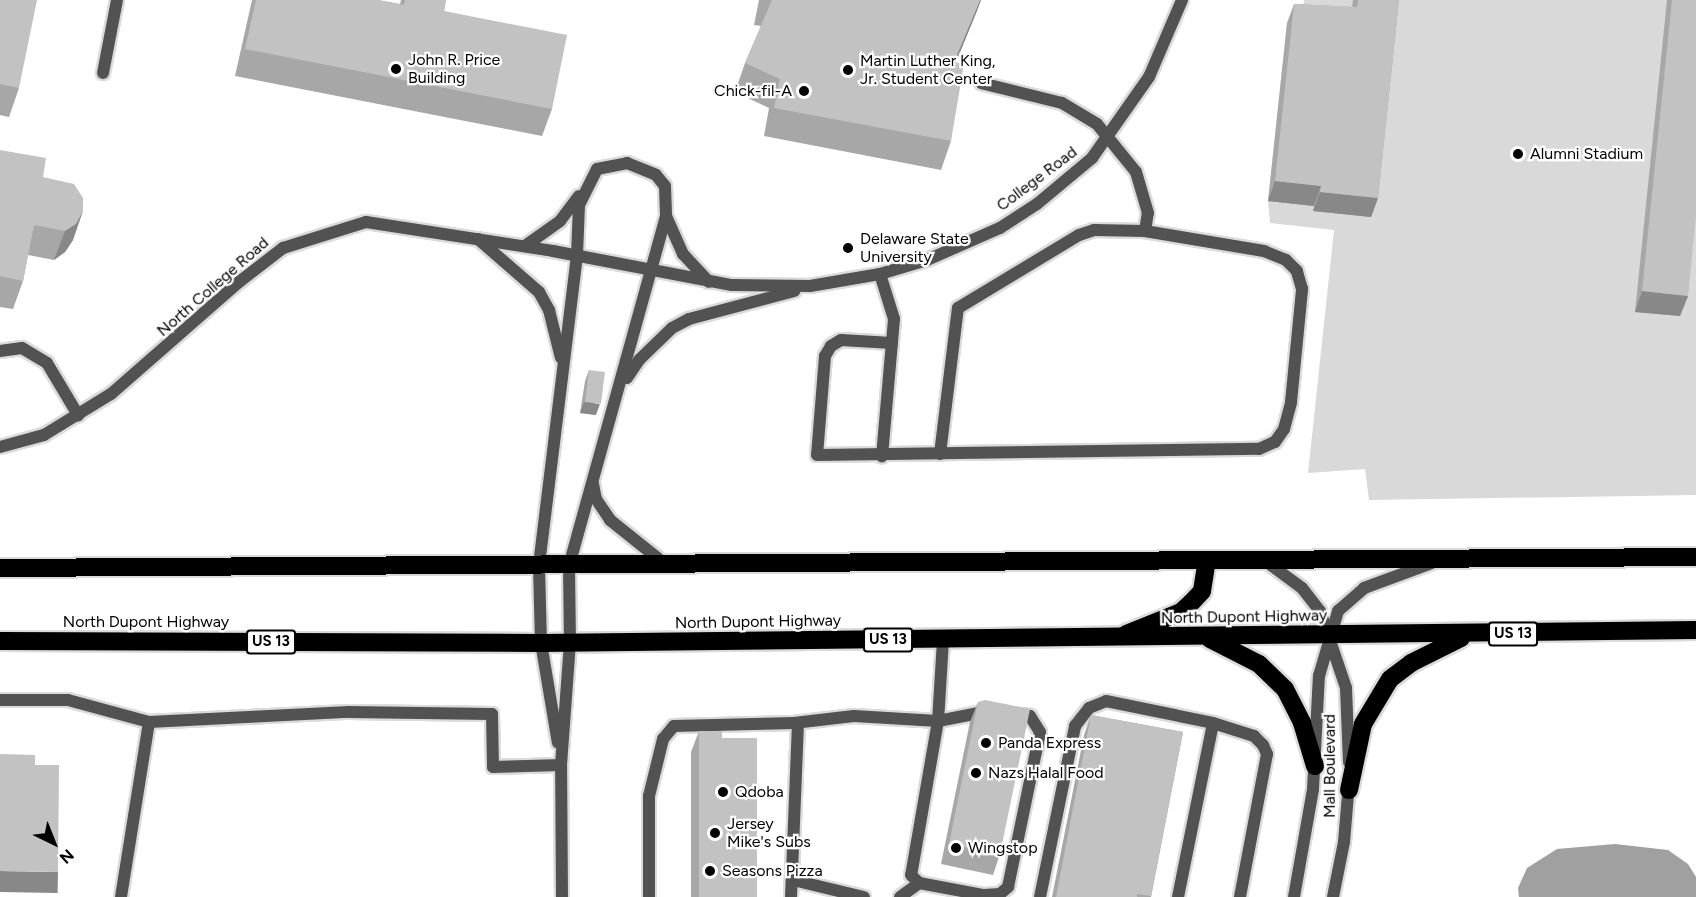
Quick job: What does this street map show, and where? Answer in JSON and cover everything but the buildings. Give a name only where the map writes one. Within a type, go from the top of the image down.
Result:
[{"type":"highway","points":[[0,568],[1696,557]]},
{"type":"highway","points":[[1116,638],[1181,612],[1202,591],[1206,561]]},
{"type":"highway","name":"North Dupont Highway","points":[[0,641],[541,644],[1468,635],[1696,630]]},
{"type":"highway","points":[[1349,790],[1364,724],[1390,679],[1411,663],[1468,635]]},
{"type":"highway","points":[[1206,637],[1259,664],[1285,689],[1302,723],[1315,766]]},
{"type":"street","points":[[104,73],[117,0]]},
{"type":"street","name":"College Road","points":[[651,271],[709,282],[810,286],[880,274],[927,260],[1000,228],[1067,180],[1110,137],[1149,77],[1182,0]]},
{"type":"street","points":[[981,83],[1062,103],[1090,119],[1110,137],[1136,172],[1144,191],[1148,213],[1145,231]]},
{"type":"street","points":[[525,246],[560,221],[597,169],[627,163],[656,175],[665,186],[666,216],[621,387],[568,565],[570,643],[561,765],[562,897]]},
{"type":"street","points":[[561,765],[541,644],[539,565],[577,255],[582,193]]},
{"type":"street","points":[[666,216],[683,254],[709,282]]},
{"type":"street","name":"North College Road","points":[[0,447],[44,435],[78,416],[128,382],[260,265],[306,238],[366,222],[577,255]]},
{"type":"street","points":[[892,343],[841,340],[831,346],[825,356],[815,444],[817,455],[826,457],[1259,449],[1275,442],[1284,429],[1291,402],[1302,289],[1297,271],[1286,260],[1264,250],[1145,231],[1094,230],[1079,235],[958,308],[940,454]]},
{"type":"street","points":[[477,238],[539,292],[549,310],[563,367]]},
{"type":"street","points":[[577,255],[651,271]]},
{"type":"street","points":[[880,274],[891,300],[892,343],[882,456]]},
{"type":"street","points":[[621,387],[639,360],[672,328],[689,319],[810,286]]},
{"type":"street","points":[[0,351],[22,348],[47,363],[78,416]]},
{"type":"street","points":[[593,482],[597,499],[610,520],[667,565]]},
{"type":"street","name":"Mall Boulevard","points":[[1294,897],[1315,766],[1319,676],[1338,611],[1353,594],[1444,559]]},
{"type":"street","name":"Mall Boulevard","points":[[1264,560],[1302,588],[1320,611],[1346,688],[1349,790],[1344,842],[1333,897]]},
{"type":"street","points":[[924,888],[910,875],[938,721],[943,640]]},
{"type":"street","points":[[0,700],[68,700],[149,722],[349,712],[492,714],[493,767],[561,765]]},
{"type":"street","points":[[1040,897],[1075,726],[1089,708],[1106,701],[1125,703],[1213,723],[1254,736],[1267,754],[1240,897]]},
{"type":"street","points":[[649,897],[649,796],[663,739],[674,726],[798,723],[854,716],[938,721],[984,711],[1030,716],[1040,732],[1008,886],[999,895],[924,888],[900,897]]},
{"type":"street","points":[[121,897],[149,722]]},
{"type":"street","points":[[791,897],[798,723]]},
{"type":"street","points":[[1178,897],[1213,723]]},
{"type":"street","points":[[792,880],[864,897]]},
{"type":"shaded area","points":[[1304,0],[1696,0],[1696,495],[1369,500],[1365,469],[1308,473],[1334,230],[1270,223],[1268,201],[1287,23],[1300,24]]},
{"type":"shaded area","points":[[1615,844],[1668,850],[1688,864],[1696,877],[1696,897],[1519,897],[1518,888],[1527,868],[1557,849]]},
{"type":"place","name":"John R. Price Building","points":[[396,69]]},
{"type":"place","name":"Martin Luther King, Jr. Student Center","points":[[848,70]]},
{"type":"place","name":"Chick-fil-A","points":[[804,91]]},
{"type":"place","name":"Alumni Stadium","points":[[1518,154]]},
{"type":"place","name":"Delaware State University","points":[[848,248]]},
{"type":"place","name":"Panda Express","points":[[986,743]]},
{"type":"place","name":"Nazs Halal Food","points":[[976,773]]},
{"type":"place","name":"Qdoba","points":[[723,792]]},
{"type":"place","name":"Jersey Mike's Subs","points":[[715,833]]},
{"type":"place","name":"Wingstop","points":[[956,848]]},
{"type":"place","name":"Seasons Pizza","points":[[710,871]]}]
